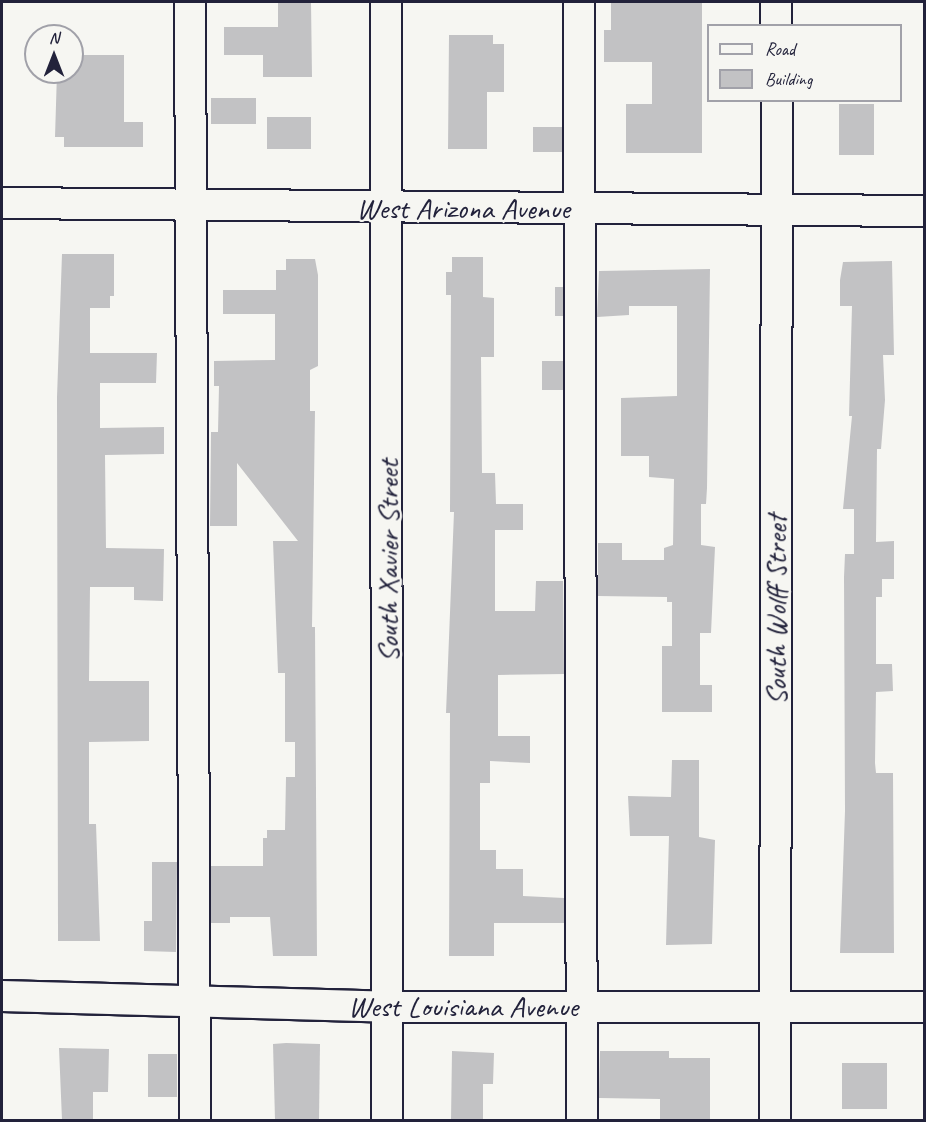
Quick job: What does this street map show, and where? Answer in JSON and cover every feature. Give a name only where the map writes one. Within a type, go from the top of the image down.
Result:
[{"type":"street","points":[[190,2],[195,1120]]},
{"type":"street","name":"South Xavier Street","points":[[386,2],[389,1007],[387,1120]]},
{"type":"street","points":[[579,2],[577,208],[582,1120]]},
{"type":"street","points":[[776,2],[776,24]]},
{"type":"street","name":"South Wolff Street","points":[[775,1120],[777,102]]},
{"type":"street","name":"West Arizona Avenue","points":[[2,203],[924,211]]},
{"type":"street","name":"West Louisiana Avenue","points":[[2,996],[389,1007],[924,1007]]},
{"type":"building","points":[[278,2],[311,2],[312,77],[263,77],[263,55],[224,55],[224,27],[278,27]]},
{"type":"building","points":[[611,2],[702,2],[702,153],[626,153],[626,104],[652,104],[652,62],[604,62],[604,30],[611,30]]},
{"type":"building","points":[[449,35],[493,35],[493,44],[504,44],[504,92],[487,92],[487,149],[448,149]]},
{"type":"building","points":[[84,55],[124,55],[124,122],[143,122],[143,147],[64,147],[64,137],[55,137],[57,84],[84,84]]},
{"type":"building","points":[[211,98],[256,98],[256,124],[211,124]]},
{"type":"building","points":[[839,104],[874,104],[874,155],[839,155]]},
{"type":"building","points":[[267,117],[311,117],[311,149],[267,149]]},
{"type":"building","points":[[533,127],[562,127],[562,152],[533,152]]},
{"type":"building","points":[[62,254],[114,254],[114,296],[110,296],[110,308],[90,308],[90,353],[157,353],[156,383],[100,383],[100,428],[164,427],[164,454],[105,455],[106,548],[164,549],[163,601],[134,600],[134,587],[90,587],[89,681],[149,681],[149,741],[89,742],[89,824],[96,824],[100,941],[58,941],[57,397]]},
{"type":"building","points":[[452,257],[483,257],[483,297],[494,298],[494,357],[481,357],[482,473],[495,473],[496,504],[523,504],[523,530],[495,530],[495,611],[535,611],[536,581],[563,581],[564,674],[498,675],[498,736],[530,736],[530,763],[490,761],[490,783],[480,783],[480,850],[496,850],[496,869],[523,869],[523,896],[564,898],[564,923],[494,923],[494,956],[449,956],[450,713],[446,713],[454,512],[450,512],[451,295],[446,295],[446,272],[452,272]]},
{"type":"building","points":[[286,259],[315,259],[318,275],[318,366],[310,370],[310,411],[315,411],[312,627],[315,627],[317,956],[273,956],[270,917],[230,917],[230,923],[211,923],[211,866],[263,866],[263,838],[267,838],[267,830],[285,830],[286,777],[295,777],[295,742],[285,742],[285,673],[278,673],[273,541],[298,541],[237,463],[237,526],[210,526],[211,432],[218,432],[219,386],[214,386],[214,361],[275,360],[275,314],[223,314],[223,290],[276,290],[276,270],[286,270]]},
{"type":"building","points":[[892,261],[894,355],[883,355],[885,400],[881,449],[877,449],[876,542],[894,541],[894,579],[882,579],[882,597],[876,597],[876,664],[892,664],[893,691],[876,692],[875,763],[876,773],[893,773],[894,953],[840,953],[845,811],[844,577],[845,554],[854,554],[854,509],[843,509],[852,416],[849,416],[852,306],[840,306],[840,280],[843,262]]},
{"type":"building","points":[[710,269],[707,488],[706,504],[701,504],[701,545],[715,547],[711,633],[700,633],[700,685],[712,685],[712,712],[662,712],[662,646],[672,646],[672,602],[667,602],[667,597],[598,596],[598,543],[622,543],[622,560],[664,560],[664,548],[673,545],[674,479],[649,477],[649,456],[621,456],[621,398],[677,396],[677,306],[629,306],[629,315],[597,317],[599,271]]},
{"type":"building","points":[[555,287],[563,287],[563,316],[555,316]]},
{"type":"building","points":[[542,361],[563,361],[563,390],[542,390]]},
{"type":"building","points":[[672,760],[699,760],[699,837],[715,840],[712,944],[666,945],[669,836],[630,836],[628,796],[671,797]]},
{"type":"building","points":[[152,862],[177,862],[176,952],[144,951],[144,921],[152,921]]},
{"type":"building","points":[[273,1044],[320,1044],[319,1120],[275,1120]]},
{"type":"building","points":[[59,1048],[109,1049],[108,1092],[93,1092],[93,1120],[62,1120]]},
{"type":"building","points":[[452,1051],[494,1053],[493,1084],[483,1084],[483,1120],[451,1120]]},
{"type":"building","points":[[600,1051],[669,1051],[669,1058],[710,1058],[710,1120],[660,1120],[660,1099],[599,1098]]},
{"type":"building","points":[[148,1054],[177,1054],[177,1097],[148,1097]]},
{"type":"building","points":[[842,1063],[887,1063],[887,1109],[842,1109]]}]
